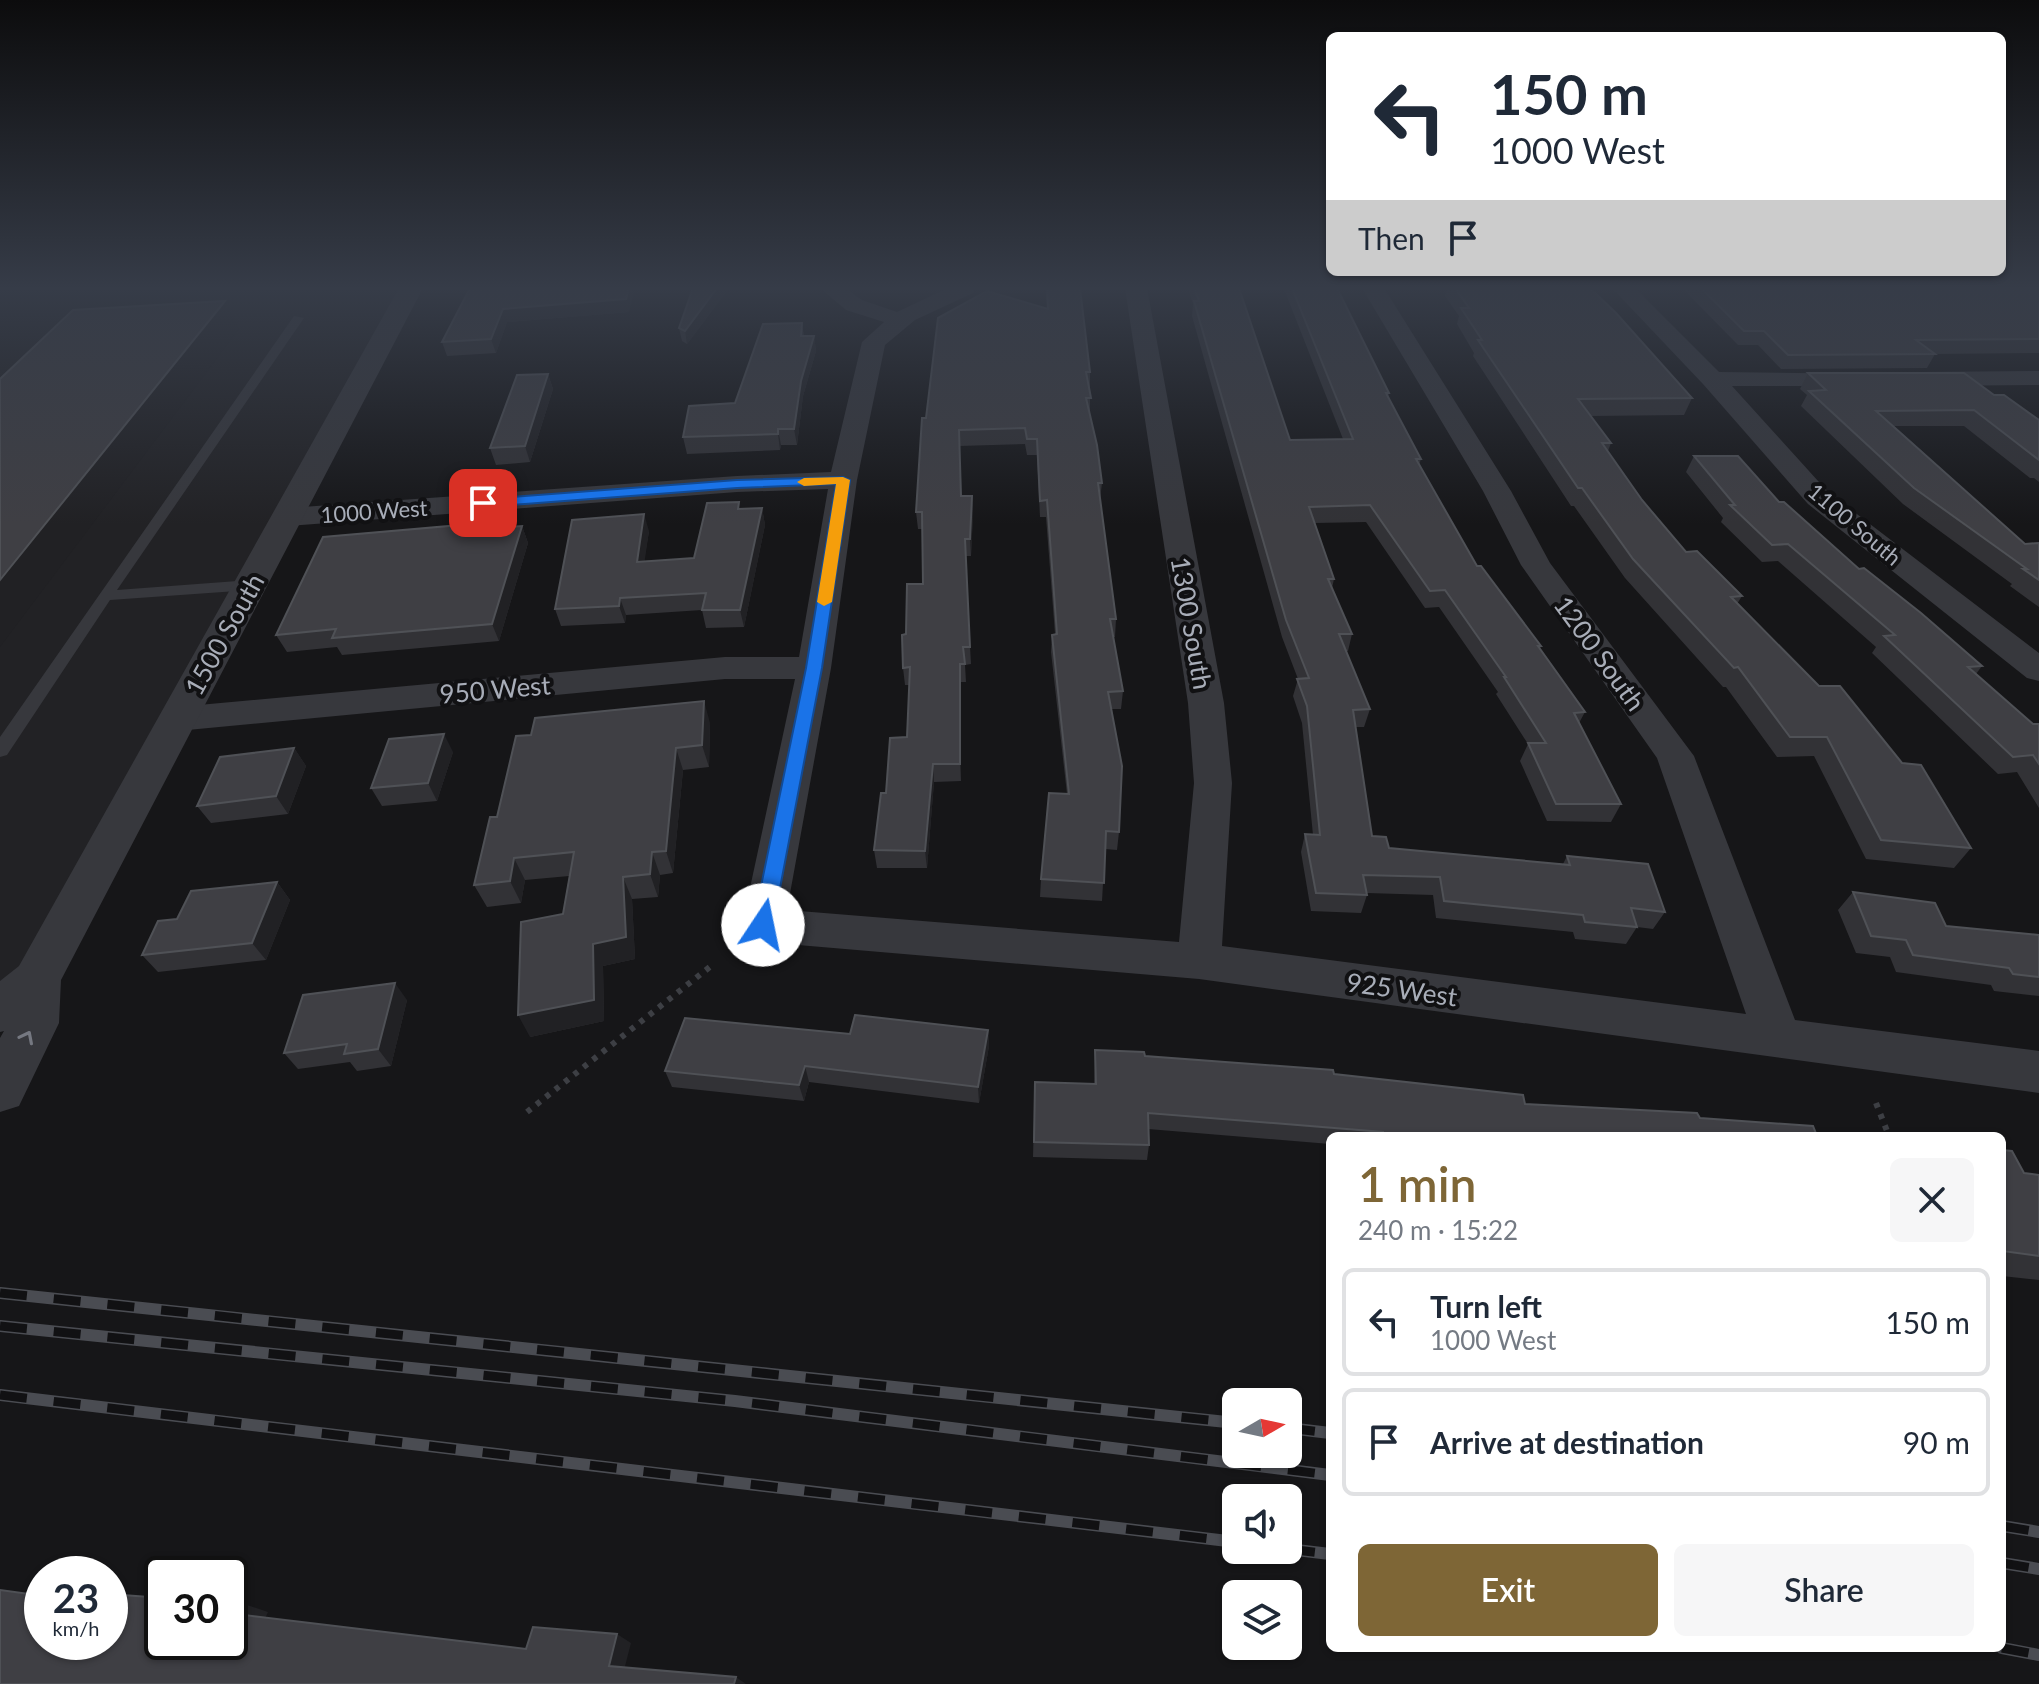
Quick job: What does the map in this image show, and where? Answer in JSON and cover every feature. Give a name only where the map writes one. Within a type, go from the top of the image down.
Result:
[{"type":"street","name":"1500 South","points":[[0,1089],[34,1023],[12,991],[177,719],[369,367]]},
{"type":"street","points":[[814,668],[843,480],[868,367]]},
{"type":"street","name":"1300 South","points":[[1149,367],[1206,703],[1212,767],[1199,961]]},
{"type":"street","name":"1200 South","points":[[1421,367],[1497,491],[1536,565],[1675,756],[1779,1040]]},
{"type":"street","name":"1100 South","points":[[1700,367],[1818,498],[2039,670]]},
{"type":"street","points":[[1712,379],[2026,379],[2039,397]]},
{"type":"street","name":"1000 West","points":[[288,517],[737,484],[843,480]]},
{"type":"street","name":"950 West","points":[[177,719],[725,668],[814,668]]},
{"type":"street","name":"925 West","points":[[814,668],[763,925],[1199,961],[2039,1072]]},
{"type":"lane","points":[[0,751],[264,367]]},
{"type":"lane","points":[[105,596],[251,585]]},
{"type":"path","points":[[527,1112],[711,966]]},
{"type":"path","points":[[1876,1103],[1887,1132]]},
{"type":"shaded area","points":[[0,367],[358,367],[0,1010]]},
{"type":"building","points":[[13,367],[172,367],[0,580],[0,379]]},
{"type":"building","points":[[748,367],[805,367],[794,429],[778,429],[778,434],[683,437],[689,406],[735,403]]},
{"type":"building","points":[[932,367],[1089,367],[1090,372],[1086,372],[1091,398],[1086,398],[1102,483],[1098,483],[1116,619],[1110,619],[1123,691],[1108,692],[1122,766],[1119,832],[1106,831],[1104,883],[1041,879],[1049,793],[1069,794],[1052,635],[1057,634],[1047,500],[1040,501],[1037,439],[1027,439],[1025,428],[959,430],[961,496],[972,496],[970,539],[965,539],[970,647],[963,647],[965,664],[960,664],[960,764],[933,764],[925,851],[874,850],[881,793],[886,793],[890,738],[907,737],[910,667],[903,668],[902,635],[906,634],[907,584],[923,584],[922,512],[916,512],[922,418],[926,418]]},
{"type":"building","points":[[1213,367],[1265,367],[1290,440],[1353,439],[1324,367],[1376,367],[1389,393],[1386,393],[1421,459],[1416,459],[1477,566],[1481,566],[1541,646],[1538,646],[1585,712],[1574,713],[1621,804],[1556,804],[1528,743],[1546,743],[1506,677],[1445,590],[1430,591],[1370,505],[1309,507],[1334,579],[1328,579],[1352,634],[1339,634],[1370,709],[1353,710],[1372,836],[1386,837],[1389,848],[1570,865],[1567,856],[1648,864],[1665,912],[1631,908],[1637,927],[1585,922],[1583,915],[1444,901],[1440,877],[1363,875],[1367,895],[1316,893],[1305,834],[1320,835],[1307,706],[1297,679],[1309,678],[1286,620]]},
{"type":"building","points":[[1496,367],[1664,367],[1692,398],[1578,399],[1611,443],[1602,443],[1642,500],[1686,552],[1697,551],[1742,596],[1731,597],[1819,686],[1840,686],[1902,763],[1921,765],[1971,848],[1881,840],[1827,737],[1790,737],[1738,667],[1734,668],[1633,559],[1582,488],[1578,488]]},
{"type":"building","points":[[1808,373],[1964,373],[1994,395],[2004,395],[2039,420],[2039,460],[1974,410],[1876,411],[2025,544],[2039,543],[2039,580],[1914,488],[1809,391],[1826,390]]},
{"type":"building","points":[[548,374],[525,446],[490,448],[517,375]]},
{"type":"building","points":[[1694,456],[1738,456],[1779,502],[1784,502],[1859,569],[1864,568],[1982,666],[1968,667],[2033,724],[2039,724],[2039,764],[2033,755],[2013,757],[1884,636],[1895,635],[1788,544],[1772,545],[1730,505],[1735,505]]},
{"type":"building","points":[[739,502],[738,509],[762,508],[740,610],[702,610],[706,593],[620,598],[619,606],[555,609],[572,520],[644,514],[637,562],[694,558],[707,503]]},
{"type":"building","points":[[484,523],[482,529],[522,526],[492,624],[332,638],[336,629],[276,635],[323,537]]},
{"type":"building","points":[[704,701],[702,745],[676,748],[666,851],[652,852],[650,874],[623,877],[626,937],[593,944],[594,1000],[518,1015],[521,922],[563,914],[574,852],[514,858],[510,881],[474,885],[490,817],[497,817],[516,736],[531,735],[535,718]]},
{"type":"building","points":[[444,734],[428,783],[371,788],[389,739]]},
{"type":"building","points":[[294,748],[276,796],[197,806],[220,757]]},
{"type":"building","points":[[277,882],[252,943],[142,955],[158,921],[177,919],[191,891]]},
{"type":"building","points":[[1853,892],[1935,903],[1946,926],[2039,935],[2039,977],[2013,974],[2009,968],[1913,955],[1906,940],[1871,936]]},
{"type":"building","points":[[395,983],[378,1049],[344,1054],[347,1044],[284,1053],[303,995]]},
{"type":"building","points":[[855,1015],[988,1030],[978,1087],[805,1066],[799,1085],[665,1071],[685,1018],[850,1034]]},
{"type":"building","points":[[1095,1050],[1144,1052],[1145,1056],[1333,1070],[1334,1074],[1523,1095],[1525,1104],[1697,1113],[1700,1118],[1813,1126],[1815,1132],[1383,1132],[1148,1113],[1149,1145],[1034,1142],[1035,1082],[1096,1084]]},
{"type":"building","points":[[2006,1150],[2012,1151],[2024,1173],[2039,1175],[2039,1256],[2006,1252]]},
{"type":"building","points":[[0,1590],[24,1593],[24,1660],[128,1660],[128,1595],[144,1597],[144,1660],[248,1660],[248,1615],[526,1649],[533,1627],[617,1634],[609,1666],[736,1677],[734,1684],[0,1684]]},
{"type":"railway","points":[[0,1293],[1222,1422]]},
{"type":"railway","points":[[0,1326],[735,1401],[1326,1475]]},
{"type":"railway","points":[[0,1395],[1222,1540]]},
{"type":"railway","points":[[1302,1430],[1326,1433]]},
{"type":"railway","points":[[2006,1527],[2039,1532]]},
{"type":"railway","points":[[1302,1551],[1326,1554]]},
{"type":"railway","points":[[2006,1564],[2039,1569]]},
{"type":"railway","points":[[2006,1649],[2039,1655]]},
{"type":"slow traffic","points":[[804,482],[843,480],[824,602]]},
{"type":"route","points":[[483,503],[737,484],[843,480],[814,668],[763,925]]}]
